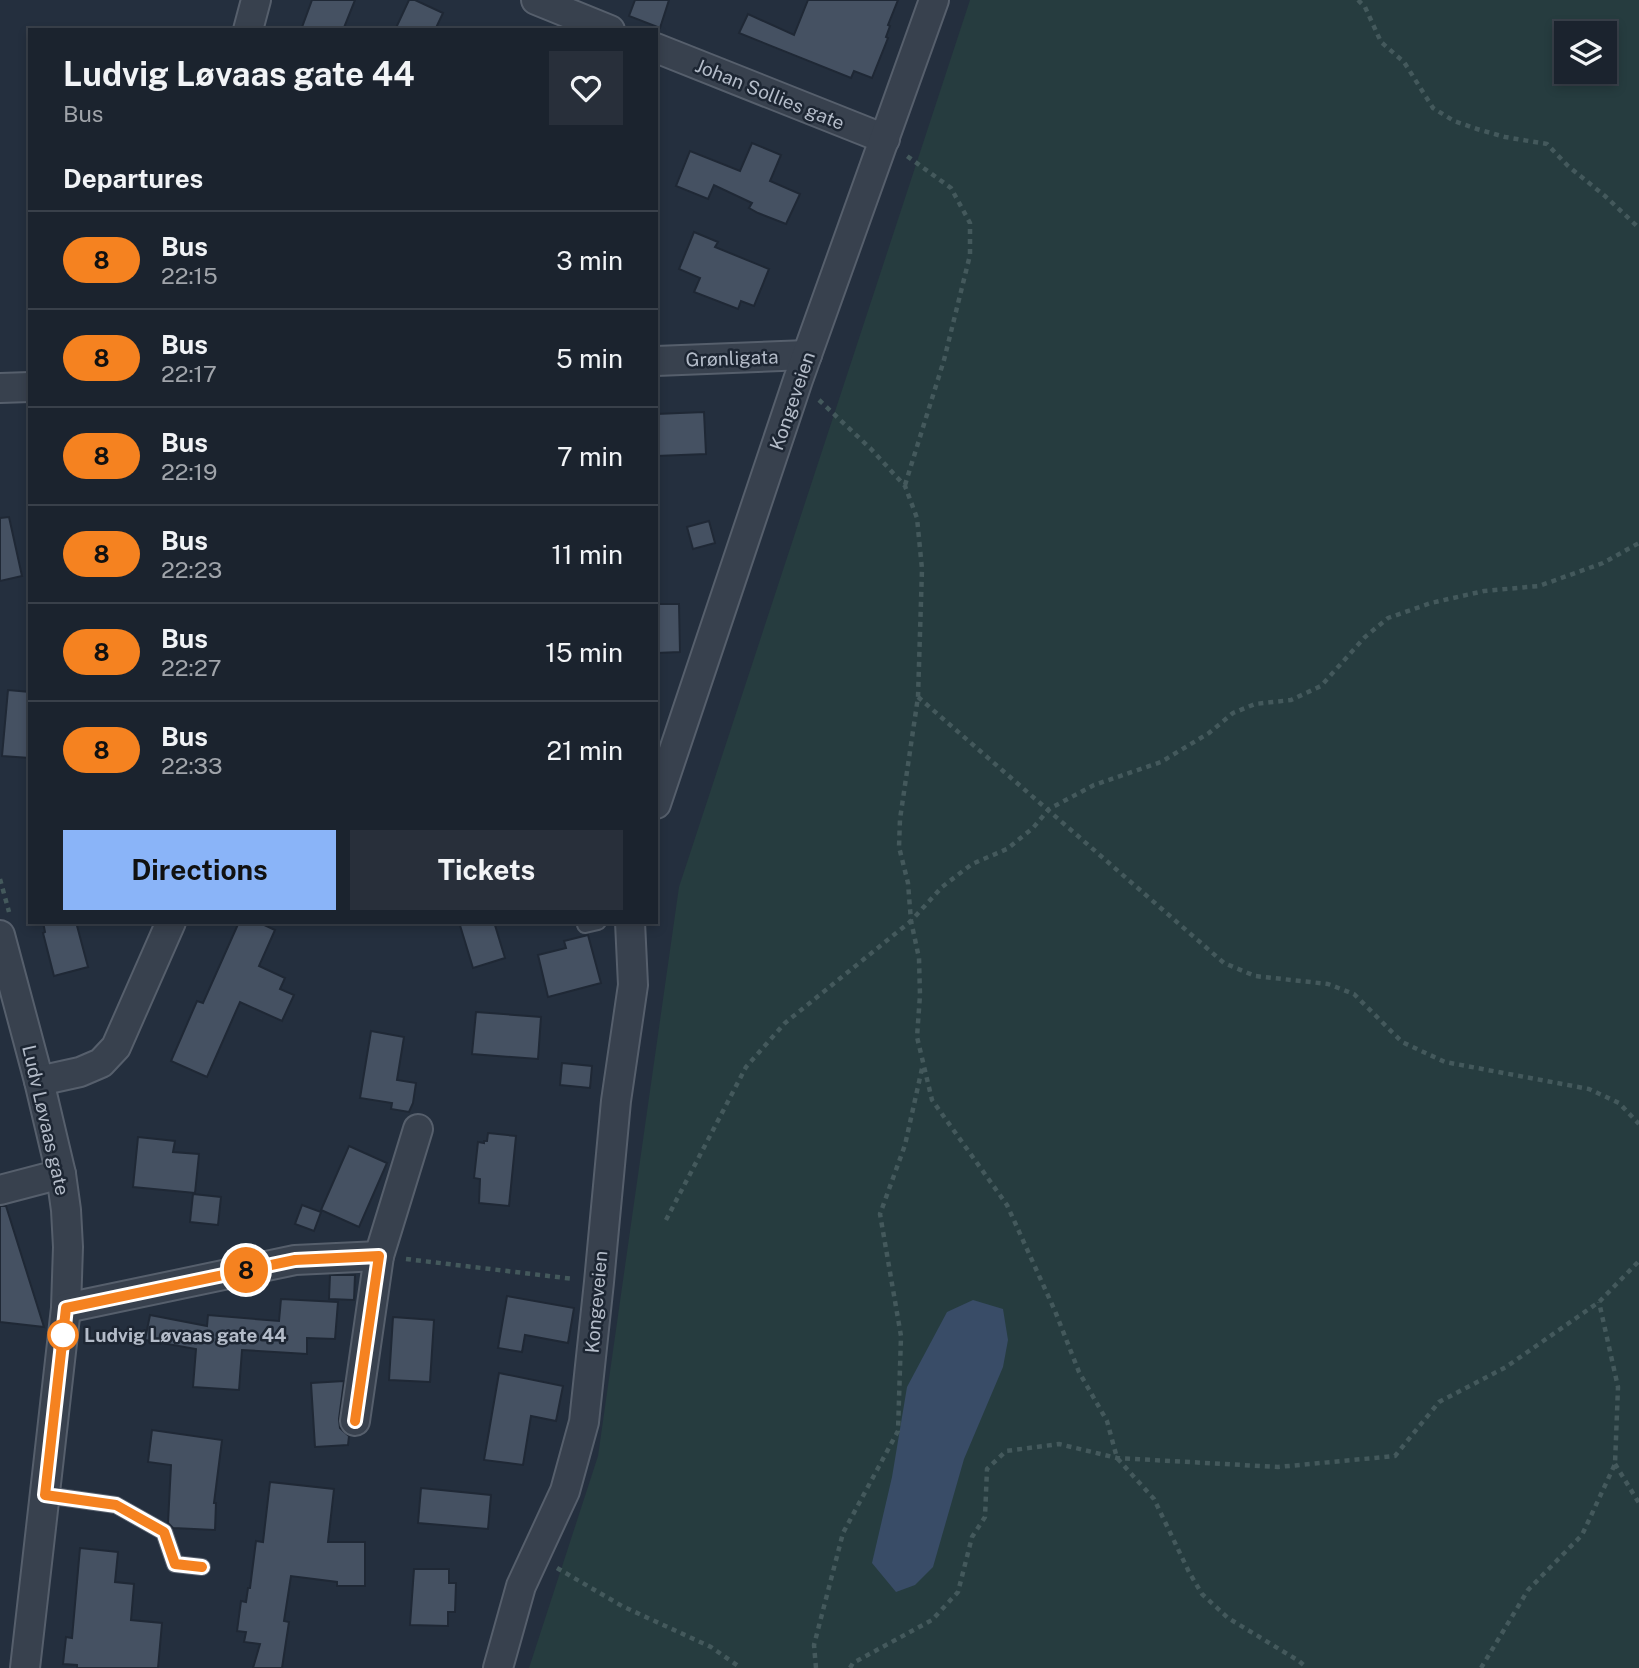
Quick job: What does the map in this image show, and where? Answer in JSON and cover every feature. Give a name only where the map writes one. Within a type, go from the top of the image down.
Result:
[{"type":"street","points":[[249,28],[256,0]]},
{"type":"street","points":[[536,0],[583,18]]},
{"type":"street","name":"Kongeveien","points":[[658,798],[803,367],[934,0]]},
{"type":"street","name":"Johan Sollies gate","points":[[658,49],[885,139]]},
{"type":"street","name":"Grønligata","points":[[658,361],[803,367]]},
{"type":"street","points":[[0,388],[28,387]]},
{"type":"street","points":[[39,1081],[80,1072],[102,1063],[116,1046],[171,924]]},
{"type":"street","name":"Kongeveien","points":[[498,1668],[521,1586],[565,1491],[583,1422],[616,1101],[633,985],[630,924]]},
{"type":"street","name":"Ludv Løvaas gate","points":[[5,926],[61,1174],[68,1247],[66,1308],[26,1668]]},
{"type":"street","points":[[355,1421],[379,1256],[418,1129]]},
{"type":"street","points":[[0,1190],[61,1174]]},
{"type":"street","points":[[66,1308],[295,1260],[379,1256]]},
{"type":"lane","points":[[45,1495],[116,1505],[164,1532],[175,1564],[202,1567]]},
{"type":"path","points":[[1358,0],[1365,7],[1381,42],[1404,62],[1433,108],[1454,121],[1477,129],[1547,144],[1639,228]]},
{"type":"path","points":[[885,139],[951,188],[970,223],[970,255],[963,289],[905,486]]},
{"type":"path","points":[[803,367],[905,486],[918,518],[922,569],[918,697],[900,819],[899,847],[908,884],[911,921],[919,958],[917,1037],[932,1100],[1007,1205],[1055,1311],[1079,1372],[1107,1422],[1117,1458],[1154,1499],[1202,1594],[1228,1618],[1307,1668]]},
{"type":"path","points":[[666,1220],[746,1067],[785,1023],[911,921],[942,887],[972,864],[1007,849],[1033,828],[1049,809],[1094,785],[1161,762],[1209,733],[1233,713],[1255,704],[1291,700],[1321,686],[1365,636],[1388,618],[1431,603],[1484,591],[1538,586],[1603,563],[1639,543]]},
{"type":"path","points":[[918,697],[1224,963],[1255,976],[1328,984],[1354,994],[1402,1042],[1445,1062],[1589,1089],[1619,1103],[1639,1124]]},
{"type":"path","points":[[0,879],[5,926]]},
{"type":"path","points":[[816,1668],[814,1645],[843,1533],[898,1432],[901,1336],[880,1214],[905,1145],[923,1063]]},
{"type":"path","points":[[379,1256],[599,1282]]},
{"type":"path","points":[[850,1668],[853,1663],[932,1620],[958,1592],[972,1537],[985,1517],[987,1469],[1006,1451],[1059,1444],[1117,1458],[1278,1467],[1395,1456],[1439,1402],[1506,1367],[1598,1302],[1639,1261]]},
{"type":"path","points":[[1481,1668],[1528,1590],[1582,1535],[1615,1464],[1618,1387],[1598,1302]]},
{"type":"path","points":[[1615,1464],[1639,1503]]},
{"type":"path","points":[[536,1555],[622,1606],[711,1647],[741,1668]]},
{"type":"green space","points":[[970,0],[1639,0],[1639,1668],[529,1668],[598,1456],[679,887]]},
{"type":"water","points":[[973,1300],[1003,1309],[1008,1340],[1003,1367],[964,1459],[933,1567],[915,1585],[896,1592],[872,1563],[892,1477],[907,1387],[947,1312]]},
{"type":"building","points":[[312,0],[355,0],[344,28],[302,28]]},
{"type":"building","points":[[409,0],[415,0],[443,13],[436,28],[396,28]]},
{"type":"building","points":[[635,0],[669,0],[660,28],[629,16]]},
{"type":"building","points":[[808,0],[898,0],[888,25],[888,38],[872,78],[854,71],[851,78],[739,33],[748,14],[794,35]]},
{"type":"building","points":[[752,143],[781,155],[770,181],[800,194],[786,224],[758,213],[749,208],[752,203],[714,185],[708,199],[676,186],[690,151],[740,171]]},
{"type":"building","points":[[694,232],[718,242],[715,247],[769,269],[754,306],[741,301],[738,309],[694,292],[700,278],[679,269]]},
{"type":"building","points":[[704,412],[706,454],[658,456],[658,414]]},
{"type":"building","points":[[9,517],[22,576],[0,581],[0,518]]},
{"type":"building","points":[[709,521],[715,543],[693,549],[687,527]]},
{"type":"building","points":[[658,604],[679,604],[680,652],[658,653]]},
{"type":"building","points":[[8,690],[28,692],[28,758],[2,756]]},
{"type":"building","points":[[43,924],[77,924],[88,967],[54,976],[43,933]]},
{"type":"building","points":[[238,924],[262,924],[275,930],[259,966],[285,978],[280,989],[294,995],[282,1021],[240,1002],[207,1077],[171,1061],[197,1001],[203,1003]]},
{"type":"building","points":[[460,924],[495,924],[505,958],[473,968]]},
{"type":"building","points":[[588,935],[601,983],[548,997],[538,955],[566,948],[564,941]]},
{"type":"building","points":[[476,1012],[541,1017],[538,1059],[472,1054]]},
{"type":"building","points":[[371,1031],[404,1037],[397,1080],[416,1083],[409,1112],[391,1109],[392,1103],[360,1098]]},
{"type":"building","points":[[562,1063],[592,1066],[590,1088],[560,1085]]},
{"type":"building","points":[[488,1133],[516,1136],[509,1206],[479,1203],[480,1179],[474,1178],[478,1142],[487,1141]]},
{"type":"building","points":[[138,1137],[175,1141],[173,1152],[199,1154],[195,1193],[133,1187]]},
{"type":"building","points":[[349,1146],[387,1163],[359,1227],[321,1210]]},
{"type":"building","points":[[193,1194],[221,1197],[218,1225],[190,1222]]},
{"type":"building","points":[[302,1205],[321,1212],[314,1231],[295,1224]]},
{"type":"building","points":[[0,1206],[6,1206],[44,1327],[0,1322]]},
{"type":"building","points":[[330,1275],[355,1275],[354,1300],[329,1299]]},
{"type":"building","points":[[507,1296],[574,1308],[568,1343],[525,1335],[522,1352],[498,1348]]},
{"type":"building","points":[[281,1299],[338,1302],[335,1339],[307,1338],[307,1354],[242,1350],[239,1390],[193,1387],[196,1349],[145,1340],[150,1315],[207,1326],[208,1315],[279,1321]]},
{"type":"building","points":[[393,1317],[434,1320],[430,1382],[389,1380]]},
{"type":"building","points":[[499,1373],[563,1386],[556,1421],[531,1416],[523,1465],[484,1460]]},
{"type":"building","points":[[344,1381],[339,1419],[340,1428],[349,1436],[348,1445],[315,1447],[311,1383]]},
{"type":"building","points":[[152,1430],[222,1440],[214,1503],[215,1530],[173,1528],[168,1523],[171,1465],[148,1462]]},
{"type":"building","points":[[270,1482],[334,1489],[328,1542],[365,1542],[365,1586],[337,1586],[337,1582],[291,1576],[284,1621],[289,1622],[282,1668],[253,1668],[260,1644],[244,1642],[246,1632],[237,1631],[241,1601],[246,1602],[250,1588],[256,1541],[263,1542]]},
{"type":"building","points":[[421,1488],[491,1495],[488,1529],[418,1523]]},
{"type":"building","points":[[80,1548],[118,1552],[115,1582],[134,1584],[131,1620],[162,1623],[158,1668],[77,1668],[77,1665],[63,1664],[66,1637],[72,1638]]},
{"type":"building","points":[[414,1569],[449,1569],[449,1583],[456,1583],[455,1612],[448,1612],[448,1626],[410,1625]]},
{"type":"bus line","name":"8","points":[[202,1567],[175,1564],[164,1532],[116,1505],[45,1495],[66,1308],[295,1260],[379,1256],[355,1421]]},
{"type":"place","name":"Ludvig Løvaas gate 44","points":[[63,1335]]}]
